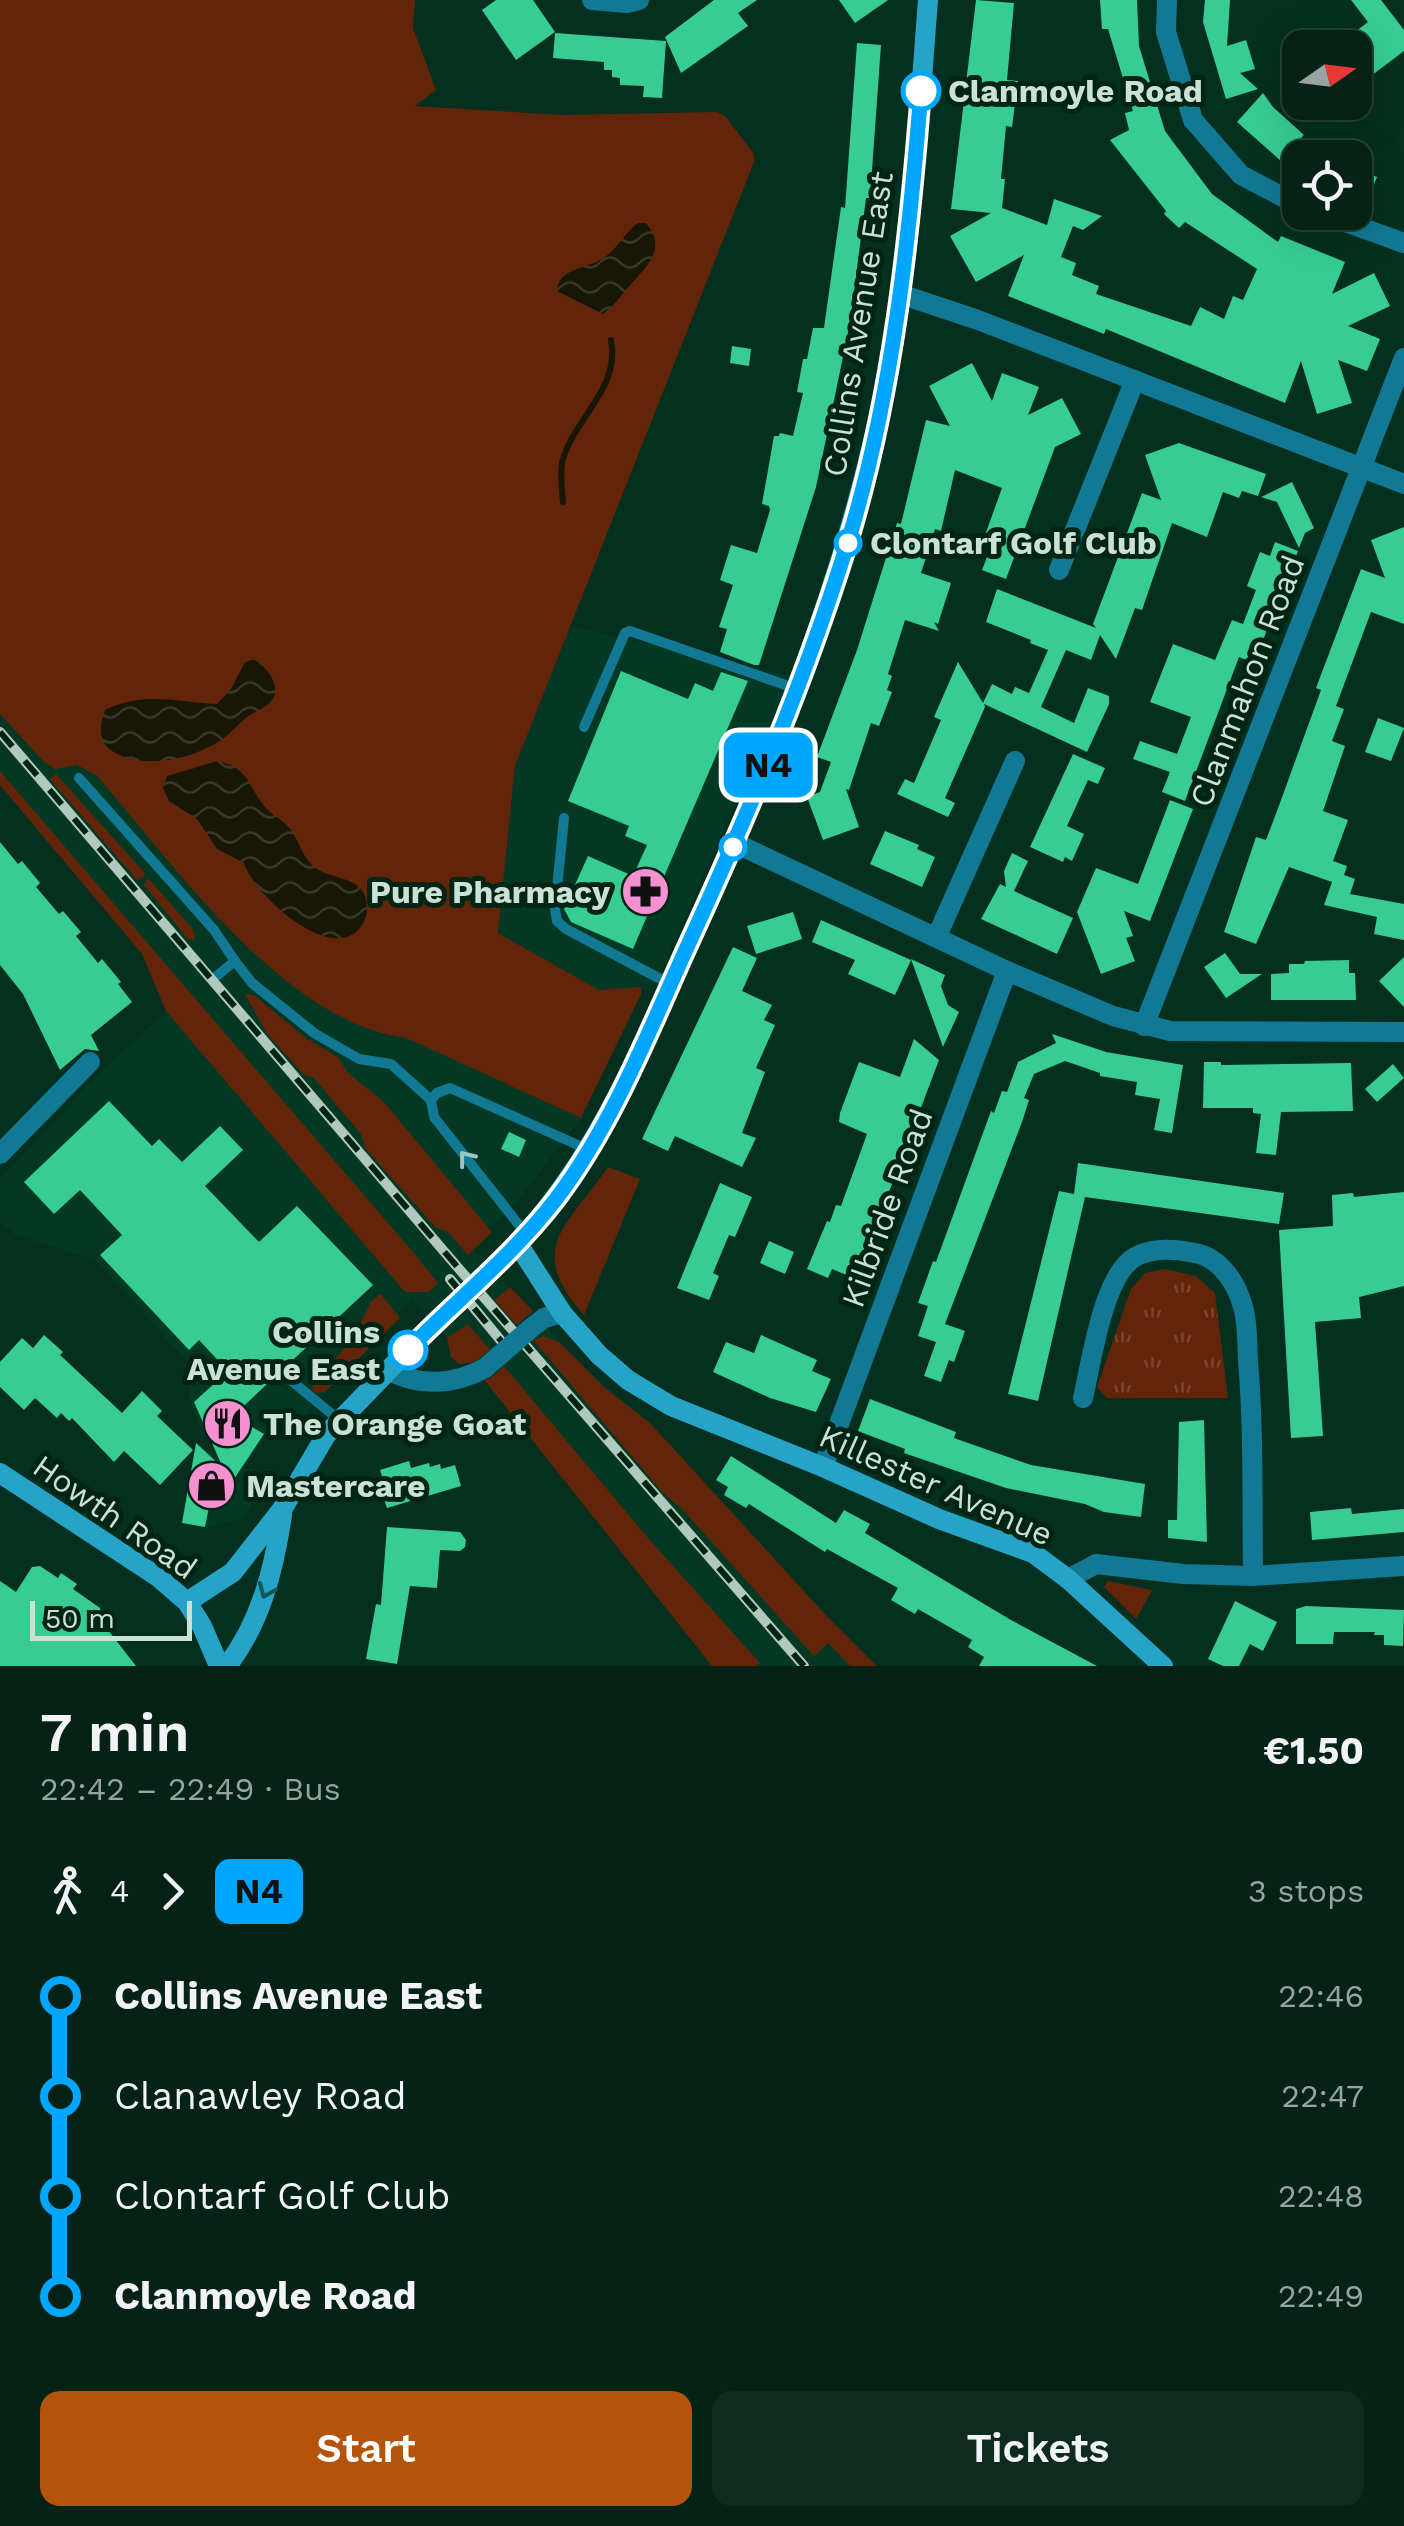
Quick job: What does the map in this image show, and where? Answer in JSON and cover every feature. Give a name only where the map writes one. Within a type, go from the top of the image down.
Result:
[{"type":"main road","name":"Collins Avenue East","points":[[187,1602],[233,1572],[283,1508],[338,1420],[522,1239],[555,1200],[590,1150],[670,984],[798,689],[848,543],[878,425],[900,294],[928,0]]},
{"type":"main road","name":"Killester Avenue","points":[[522,1239],[562,1313],[598,1355],[628,1380],[671,1406],[940,1519],[1033,1553],[1068,1579]]},
{"type":"main road","name":"Howth Road","points":[[0,1473],[158,1577],[187,1602],[219,1666]]},
{"type":"main road","name":"Collins Avenue East","points":[[227,1666],[244,1643],[274,1573],[283,1508]]},
{"type":"main road","points":[[1068,1579],[1163,1666]]},
{"type":"street","points":[[592,0],[627,4],[639,0]]},
{"type":"street","points":[[1167,0],[1166,32],[1193,120],[1241,175],[1282,197]]},
{"type":"street","points":[[1366,230],[1404,244]]},
{"type":"street","points":[[900,294],[1404,484]]},
{"type":"street","name":"Clanmahon Road","points":[[1144,1026],[1404,358]]},
{"type":"street","points":[[1059,570],[1135,380]]},
{"type":"street","points":[[937,936],[1014,761]]},
{"type":"street","points":[[734,843],[1008,971],[1144,1026],[1170,1030],[1404,1032]]},
{"type":"street","name":"Kilbride Road","points":[[823,1467],[1008,971]]},
{"type":"street","points":[[0,1154],[90,1062]]},
{"type":"street","points":[[1082,1398],[1117,1274],[1133,1258],[1173,1249],[1204,1255],[1221,1268],[1236,1287],[1245,1313],[1252,1403],[1253,1576]]},
{"type":"street","points":[[388,1370],[416,1382],[462,1378],[486,1368],[544,1318],[562,1313]]},
{"type":"street","name":"Killester Avenue","points":[[1068,1579],[1096,1564],[1183,1574],[1253,1576],[1404,1566]]},
{"type":"lane","points":[[584,727],[625,633],[630,631],[798,689]]},
{"type":"lane","points":[[79,778],[214,930],[252,983],[314,1034],[359,1059],[392,1064],[431,1100],[434,1117],[522,1239]]},
{"type":"lane","points":[[564,818],[554,909],[557,922],[670,984]]},
{"type":"lane","points":[[213,979],[235,960]]},
{"type":"lane","points":[[431,1100],[437,1092],[450,1088],[590,1150]]},
{"type":"lane","points":[[288,1378],[338,1420]]},
{"type":"shaded area","points":[[571,626],[791,676],[653,990],[599,990],[498,933],[515,766]]},
{"type":"shaded area","points":[[0,714],[43,761],[77,765],[97,776],[225,925],[305,994],[385,1035],[406,1038],[581,1118],[518,1201],[474,1249],[580,1364],[650,1423],[877,1666],[712,1666],[482,1377],[412,1300],[399,1312],[400,1318],[281,1437],[272,1439],[264,1435],[243,1468],[268,1480],[244,1518],[215,1527],[182,1523],[194,1455],[199,1446],[215,1453],[221,1443],[198,1424],[189,1397],[189,1364],[95,1260],[15,1235],[0,1221],[0,1179],[101,1071],[166,1011],[142,954],[0,785]]},
{"type":"green space","points":[[0,0],[415,0],[413,28],[436,90],[415,106],[562,115],[717,112],[725,116],[754,154],[515,766],[498,933],[599,990],[641,987],[581,1118],[406,1038],[361,1026],[317,1003],[234,934],[97,776],[77,765],[55,769],[0,714]]},
{"type":"green space","points":[[0,771],[418,1258],[438,1283],[429,1292],[405,1292],[166,1011],[142,954],[0,785]]},
{"type":"green space","points":[[56,774],[145,876],[137,880],[50,779]]},
{"type":"green space","points":[[148,878],[193,929],[195,940],[188,939],[144,885]]},
{"type":"green space","points":[[245,994],[254,995],[306,1038],[338,1057],[348,1073],[384,1102],[492,1232],[468,1255],[448,1232],[435,1227],[365,1148],[361,1134],[313,1077],[305,1076],[267,1034]]},
{"type":"green space","points":[[608,1167],[640,1179],[584,1315],[566,1292],[557,1272],[555,1254],[567,1222]]},
{"type":"green space","points":[[1165,1269],[1196,1276],[1215,1293],[1228,1398],[1107,1398],[1097,1387],[1131,1289],[1145,1273]]},
{"type":"green space","points":[[510,1287],[533,1311],[517,1325],[494,1300]]},
{"type":"green space","points":[[381,1294],[400,1318],[324,1392],[316,1393],[312,1389],[314,1382],[352,1340],[372,1300]]},
{"type":"green space","points":[[468,1324],[490,1350],[474,1362],[459,1364],[451,1357],[447,1338]]},
{"type":"green space","points":[[543,1336],[559,1342],[605,1388],[650,1423],[877,1666],[850,1666],[828,1643],[814,1656],[681,1508],[663,1493],[533,1340]]},
{"type":"green space","points":[[504,1366],[648,1538],[760,1663],[712,1666],[482,1377],[489,1379]]},
{"type":"green space","points":[[1108,1581],[1152,1590],[1136,1619],[1104,1587]]},
{"type":"water","points":[[638,223],[646,223],[653,233],[651,260],[603,314],[557,291],[562,278],[608,255]]},
{"type":"water","points":[[256,659],[272,678],[274,697],[212,745],[184,757],[153,761],[125,757],[104,742],[101,727],[105,710],[147,699],[217,704],[231,689],[245,662]]},
{"type":"water","points":[[217,761],[242,773],[265,807],[290,829],[313,866],[362,890],[367,911],[356,932],[342,938],[326,937],[291,919],[261,890],[244,863],[217,849],[197,819],[169,801],[163,788],[167,776]]},
{"type":"building","points":[[496,0],[533,0],[555,32],[516,60],[482,10]]},
{"type":"building","points":[[714,0],[757,0],[738,13],[748,26],[681,73],[665,37]]},
{"type":"building","points":[[839,0],[888,0],[855,23]]},
{"type":"building","points":[[976,0],[1014,3],[1007,80],[1018,81],[1012,127],[1006,126],[1002,208],[1047,225],[1054,199],[1102,216],[1083,230],[1073,226],[1061,257],[1076,263],[1072,275],[1099,286],[1096,294],[1191,326],[1200,307],[1224,319],[1233,296],[1243,300],[1257,269],[1185,222],[1179,228],[1164,214],[1166,211],[1110,140],[1129,130],[1125,113],[1133,111],[1108,29],[1102,29],[1100,0],[1137,0],[1139,46],[1165,131],[1212,194],[1278,242],[1281,236],[1345,262],[1332,294],[1374,273],[1390,306],[1348,326],[1380,339],[1367,371],[1338,360],[1352,403],[1317,414],[1301,361],[1285,403],[1106,329],[1104,334],[1008,296],[1024,255],[976,282],[950,236],[991,213],[951,209]]},
{"type":"building","points":[[1205,0],[1230,0],[1227,46],[1246,40],[1255,69],[1240,73],[1258,89],[1226,99],[1203,22]]},
{"type":"building","points":[[1351,0],[1381,0],[1404,30],[1404,51],[1372,75],[1372,30],[1358,30],[1368,22]]},
{"type":"building","points":[[555,33],[666,41],[662,98],[643,97],[644,86],[620,85],[620,78],[612,77],[612,70],[604,70],[604,62],[553,58]]},
{"type":"building","points":[[857,43],[881,45],[870,198],[866,198],[850,323],[816,487],[759,665],[754,665],[720,652],[727,629],[719,627],[733,585],[720,580],[731,545],[757,553],[770,510],[762,504],[774,436],[793,436],[803,393],[797,392],[803,359],[807,359],[813,328],[824,328],[841,207],[845,208]]},
{"type":"building","points":[[1263,93],[1282,120],[1287,120],[1304,135],[1302,140],[1282,140],[1282,162],[1237,122]]},
{"type":"building","points":[[732,346],[751,349],[749,366],[730,363]]},
{"type":"building","points":[[972,363],[992,401],[1002,373],[1039,387],[1028,415],[1062,398],[1081,434],[1055,447],[1006,579],[982,570],[993,542],[984,538],[1002,488],[955,470],[941,531],[935,529],[921,573],[951,583],[938,624],[934,622],[939,631],[905,620],[888,674],[892,676],[887,690],[892,692],[879,726],[871,723],[849,790],[846,789],[859,827],[823,840],[807,797],[820,792],[831,762],[817,757],[857,650],[897,523],[901,524],[926,420],[950,426],[929,386]]},
{"type":"building","points":[[1179,443],[1266,474],[1258,496],[1242,491],[1239,498],[1223,492],[1207,537],[1172,523],[1142,610],[1135,608],[1116,659],[1100,635],[1091,660],[1066,650],[1041,707],[1074,723],[1088,688],[1109,696],[1087,752],[984,704],[945,798],[955,803],[948,817],[897,794],[905,779],[914,783],[941,720],[934,717],[958,662],[983,703],[992,684],[1012,694],[1015,687],[1029,693],[1048,650],[986,622],[997,589],[1096,628],[1093,624],[1142,493],[1161,500],[1145,455]]},
{"type":"building","points":[[1292,482],[1314,528],[1305,533],[1299,548],[1277,502],[1261,497]]},
{"type":"building","points":[[1404,527],[1404,624],[1371,612],[1336,706],[1344,709],[1332,741],[1345,746],[1323,811],[1348,820],[1333,861],[1347,866],[1344,875],[1355,879],[1350,894],[1404,904],[1404,940],[1374,934],[1377,917],[1324,905],[1332,882],[1289,867],[1256,944],[1224,932],[1256,837],[1266,840],[1277,811],[1321,690],[1316,688],[1361,569],[1385,578],[1371,540]]},
{"type":"building","points":[[1275,542],[1298,551],[1254,663],[1239,657],[1185,801],[1162,792],[1170,772],[1133,759],[1140,741],[1177,754],[1191,717],[1150,702],[1173,644],[1215,660],[1232,620],[1243,624],[1256,590],[1247,586],[1260,552],[1270,556]]},
{"type":"building","points":[[621,671],[688,699],[695,683],[713,691],[721,672],[748,681],[633,949],[571,922],[564,909],[588,856],[633,876],[647,845],[625,836],[629,826],[568,801]]},
{"type":"building","points":[[1378,718],[1404,728],[1391,761],[1365,752]]},
{"type":"building","points":[[1073,754],[1105,768],[1098,784],[1088,780],[1067,826],[1084,834],[1072,861],[1065,857],[1063,862],[1030,847]]},
{"type":"building","points":[[1170,800],[1193,809],[1150,921],[1124,911],[1133,936],[1126,938],[1135,961],[1101,974],[1077,912],[1096,868],[1138,884]]},
{"type":"building","points":[[885,831],[919,845],[917,849],[935,857],[922,887],[870,864]]},
{"type":"building","points":[[0,842],[18,864],[22,861],[40,883],[36,887],[59,914],[63,911],[81,932],[76,936],[98,963],[102,959],[132,1002],[91,1035],[99,1051],[85,1049],[60,1070],[23,994],[0,965]]},
{"type":"building","points":[[1012,853],[1028,861],[1014,891],[1073,918],[1057,954],[981,919],[1000,884],[1006,887],[1004,871]]},
{"type":"building","points":[[793,912],[802,939],[756,954],[747,926]]},
{"type":"building","points":[[821,920],[911,960],[895,995],[848,974],[855,960],[812,942]]},
{"type":"building","points":[[733,947],[757,958],[742,991],[772,1005],[764,1020],[775,1025],[756,1068],[765,1072],[742,1133],[756,1138],[742,1167],[675,1136],[668,1151],[642,1139]]},
{"type":"building","points":[[1225,953],[1240,974],[1262,974],[1226,998],[1204,967]]},
{"type":"building","points":[[1404,957],[1404,1007],[1379,981]]},
{"type":"building","points":[[911,959],[945,975],[941,986],[948,1005],[959,1012],[943,1047]]},
{"type":"building","points":[[1349,960],[1349,973],[1355,973],[1356,1000],[1271,1000],[1271,974],[1289,973],[1289,964]]},
{"type":"building","points":[[1052,1034],[1106,1052],[1183,1065],[1172,1133],[1154,1130],[1160,1099],[1135,1095],[1137,1082],[1100,1076],[1065,1061],[1034,1074],[1024,1098],[1029,1100],[1022,1122],[945,1324],[965,1331],[954,1362],[949,1360],[941,1382],[924,1376],[936,1342],[918,1336],[928,1306],[918,1303],[991,1111],[994,1113],[1002,1091],[1007,1092],[1018,1062],[1056,1043]]},
{"type":"building","points":[[914,1039],[939,1060],[856,1279],[832,1269],[828,1278],[807,1269],[827,1221],[830,1222],[836,1205],[841,1206],[867,1134],[839,1122],[840,1113],[859,1062],[900,1077]]},
{"type":"building","points":[[1204,1062],[1351,1063],[1353,1111],[1281,1112],[1276,1155],[1256,1153],[1261,1114],[1253,1113],[1253,1108],[1203,1108]]},
{"type":"building","points":[[1393,1064],[1404,1078],[1377,1102],[1365,1089]]},
{"type":"building","points":[[109,1101],[152,1146],[159,1139],[182,1162],[220,1126],[243,1150],[205,1186],[259,1242],[297,1206],[373,1285],[233,1416],[264,1434],[234,1479],[231,1497],[223,1496],[220,1509],[209,1507],[205,1527],[182,1523],[196,1443],[223,1468],[194,1402],[228,1371],[199,1340],[189,1350],[100,1255],[122,1235],[80,1190],[54,1214],[24,1182]]},
{"type":"building","points":[[509,1132],[526,1140],[519,1157],[501,1149]]},
{"type":"building","points":[[1078,1163],[1284,1193],[1279,1224],[1085,1197],[1038,1401],[1008,1394],[1059,1191],[1074,1194]]},
{"type":"building","points":[[720,1183],[752,1197],[735,1237],[729,1235],[713,1273],[719,1276],[709,1300],[677,1288]]},
{"type":"building","points":[[1404,1192],[1404,1286],[1359,1297],[1361,1318],[1315,1322],[1323,1436],[1291,1438],[1279,1230],[1333,1226],[1332,1195]]},
{"type":"building","points":[[769,1241],[794,1252],[785,1274],[760,1263]]},
{"type":"building","points":[[44,1335],[122,1413],[142,1391],[162,1411],[157,1416],[193,1450],[160,1485],[124,1451],[114,1462],[72,1418],[69,1421],[61,1413],[57,1418],[35,1398],[24,1410],[0,1387],[0,1362],[22,1338],[33,1348]]},
{"type":"building","points":[[761,1335],[817,1360],[812,1371],[831,1379],[816,1412],[770,1398],[713,1372],[726,1342],[754,1353]]},
{"type":"building","points":[[870,1399],[956,1432],[954,1438],[1031,1465],[1145,1484],[1141,1517],[1006,1488],[904,1453],[905,1449],[858,1431]]},
{"type":"building","points":[[1204,1420],[1207,1542],[1168,1538],[1168,1520],[1177,1520],[1179,1422]]},
{"type":"building","points":[[731,1456],[836,1523],[844,1510],[870,1524],[865,1533],[1097,1666],[979,1666],[984,1657],[968,1647],[972,1640],[918,1609],[915,1614],[891,1600],[898,1588],[827,1549],[825,1552],[749,1504],[746,1508],[724,1495],[728,1487],[716,1480]]},
{"type":"building","points":[[409,1461],[411,1468],[429,1463],[430,1467],[440,1464],[441,1469],[455,1465],[461,1486],[387,1508],[377,1478],[382,1476],[380,1470]]},
{"type":"building","points":[[1351,1508],[1352,1514],[1404,1509],[1404,1532],[1312,1540],[1310,1512]]},
{"type":"building","points":[[387,1527],[460,1532],[466,1540],[460,1551],[440,1550],[437,1588],[410,1586],[397,1664],[366,1659],[376,1604],[381,1605]]},
{"type":"building","points":[[40,1566],[77,1584],[73,1589],[100,1608],[101,1621],[136,1666],[0,1666],[0,1581],[16,1592],[32,1567]]},
{"type":"building","points":[[1235,1601],[1277,1622],[1263,1651],[1250,1644],[1239,1666],[1223,1666],[1208,1659]]},
{"type":"building","points":[[1306,1606],[1404,1610],[1403,1646],[1384,1645],[1384,1635],[1374,1635],[1375,1632],[1334,1632],[1333,1644],[1296,1644],[1296,1609]]},
{"type":"waterway","points":[[563,502],[562,463],[567,447],[609,374],[611,340]]},
{"type":"railway","points":[[0,732],[804,1666]]},
{"type":"railway","points":[[450,1279],[507,1348]]},
{"type":"bus line","name":"N4","points":[[408,1350],[518,1244],[590,1150],[763,777],[848,543],[878,425],[900,294],[921,91]]},
{"type":"place","name":"Clanmoyle Road","points":[[921,91]]},
{"type":"place","name":"Clontarf Golf Club","points":[[848,543]]},
{"type":"place","name":"Pure Pharmacy","points":[[645,892]]},
{"type":"place","name":"Collins Avenue East","points":[[408,1350]]},
{"type":"place","name":"The Orange Goat","points":[[228,1424]]},
{"type":"place","name":"Mastercare","points":[[211,1486]]}]
